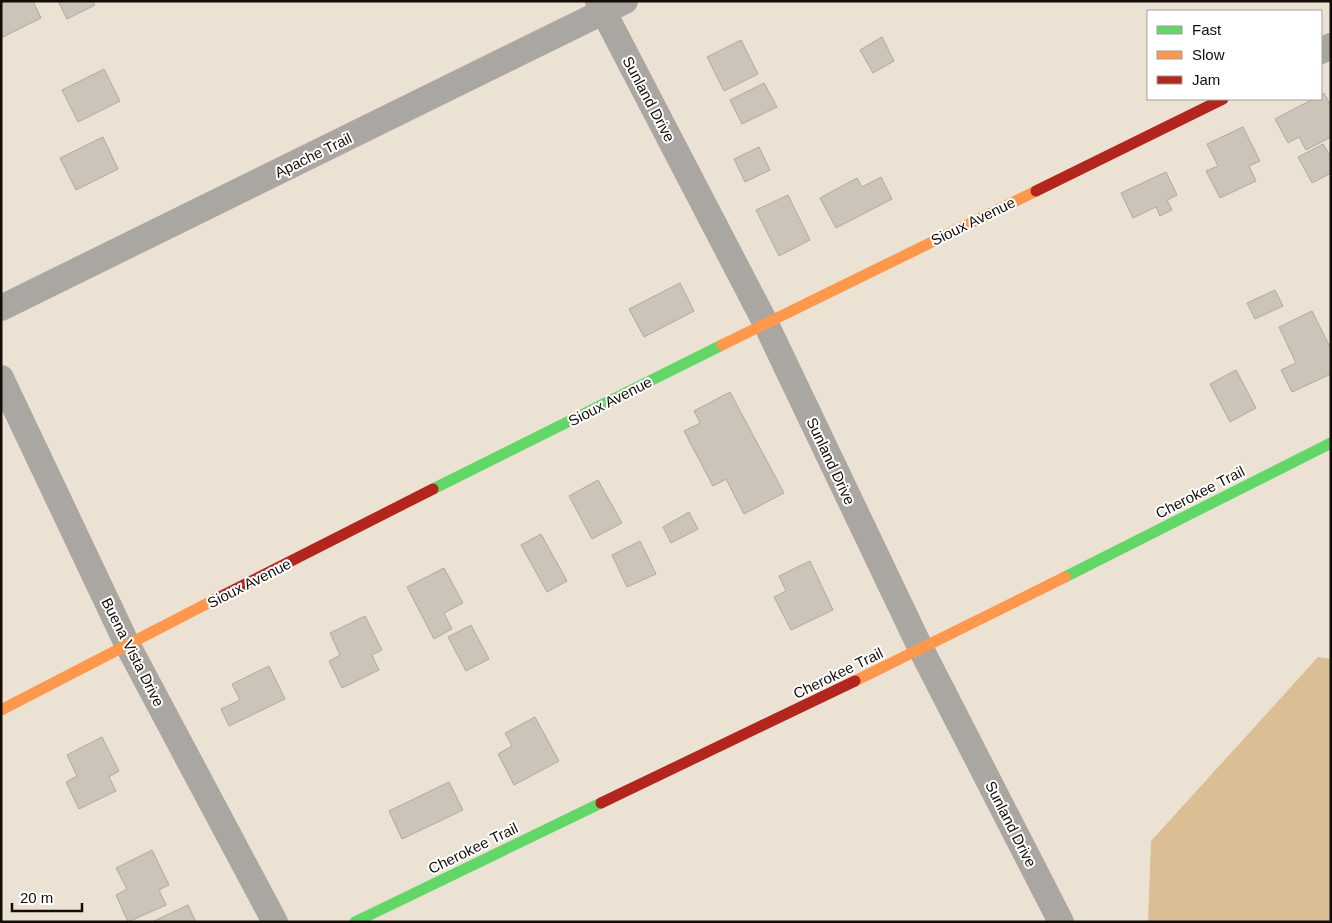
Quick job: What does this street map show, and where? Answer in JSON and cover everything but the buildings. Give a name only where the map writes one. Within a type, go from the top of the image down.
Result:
[{"type":"street","name":"Apache Trail","points":[[1,308],[609,5]]},
{"type":"street","name":"Sunland Drive","points":[[609,5],[766,322],[921,650],[1061,922]]},
{"type":"street","name":"Sioux Avenue","points":[[1,710],[127,644],[766,322],[1221,100]]},
{"type":"street","name":"Buena Vista Drive","points":[[1,378],[127,644],[275,922]]},
{"type":"street","name":"Cherokee Trail","points":[[355,922],[921,650],[1331,443]]},
{"type":"shaded area","points":[[1318,657],[1331,659],[1331,922],[1148,922],[1151,841]]},
{"type":"traffic: fast","points":[[433,489],[722,345]]},
{"type":"traffic: fast","points":[[1065,577],[1331,443]]},
{"type":"traffic: fast","points":[[355,922],[601,803]]},
{"type":"traffic: slow","points":[[722,345],[1036,191]]},
{"type":"traffic: slow","points":[[855,681],[1065,577]]},
{"type":"traffic: slow","points":[[1,710],[214,600]]},
{"type":"traffic: jam","points":[[1036,191],[1221,100]]},
{"type":"traffic: jam","points":[[214,600],[433,489]]},
{"type":"traffic: jam","points":[[601,803],[855,681]]}]
